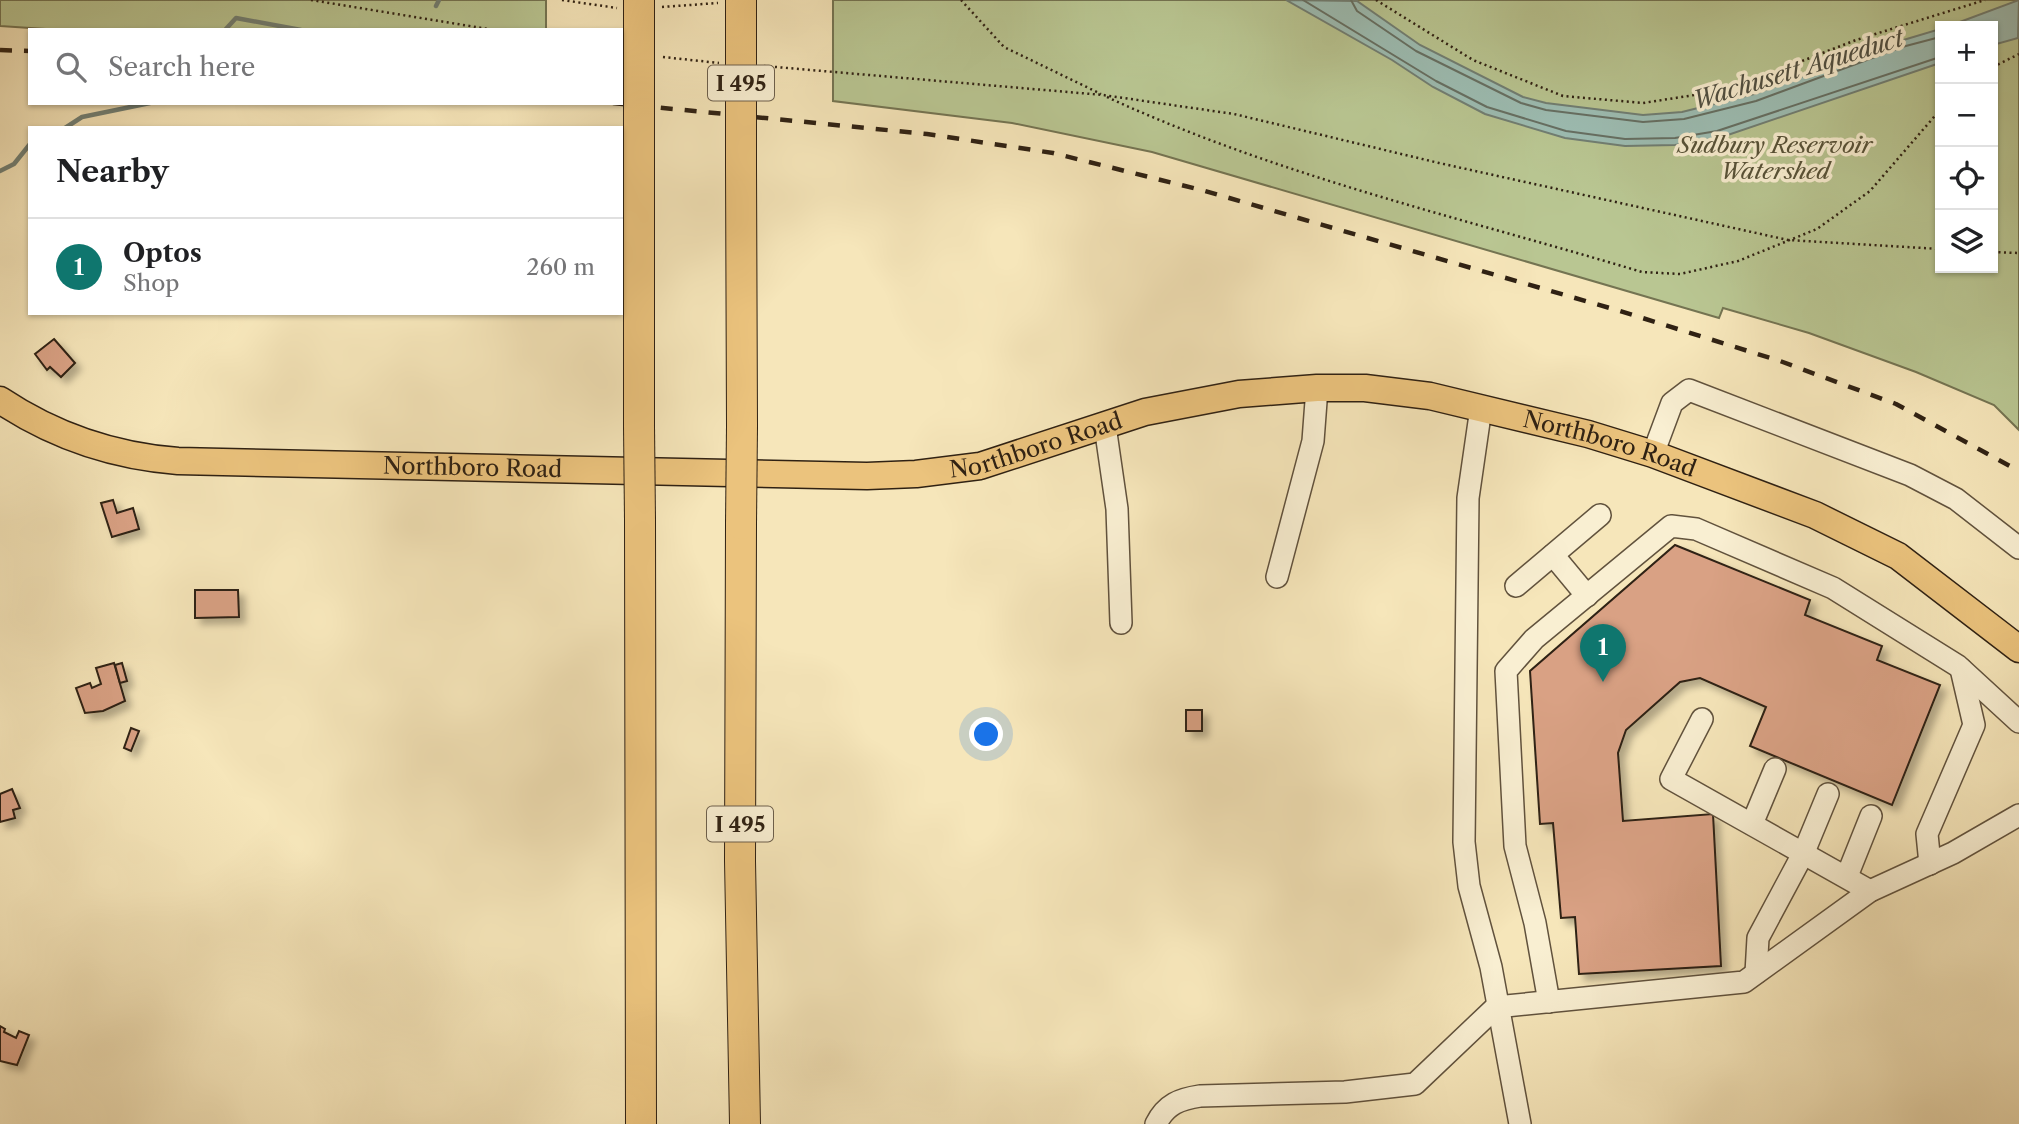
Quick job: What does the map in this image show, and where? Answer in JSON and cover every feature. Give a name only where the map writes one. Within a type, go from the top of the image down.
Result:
[{"type":"highway","points":[[639,0],[641,1124]]},
{"type":"highway","name":"I 495","points":[[741,0],[740,861],[745,1124]]},
{"type":"highway","points":[[740,861],[761,1124]]},
{"type":"highway","points":[[633,1124],[641,1014]]},
{"type":"main road","name":"Northboro Road","points":[[0,400],[38,424],[109,450],[154,459],[245,464],[891,476],[980,466],[1145,412],[1197,400],[1317,387],[1398,391],[1481,408],[1653,454],[1778,499],[1871,541],[1920,572],[2019,649]]},
{"type":"lane","points":[[1276,577],[1313,441],[1317,387]]},
{"type":"lane","points":[[1653,454],[1672,403],[1689,390],[1910,475],[1956,499],[2019,548]]},
{"type":"lane","points":[[1481,408],[1471,461],[1467,511],[1464,842],[1469,886],[1491,967],[1496,1007],[1520,1124]]},
{"type":"lane","points":[[1105,426],[1117,509],[1121,623]]},
{"type":"lane","points":[[1516,586],[1600,515]]},
{"type":"lane","points":[[1549,1002],[1535,923],[1516,846],[1506,671],[1534,639],[1671,526],[1696,529],[1833,588],[1961,669],[2019,722]]},
{"type":"lane","points":[[1553,555],[1587,596]]},
{"type":"lane","points":[[1930,863],[1927,834],[1974,725],[1961,669]]},
{"type":"lane","points":[[1702,719],[1671,779],[1870,891]]},
{"type":"lane","points":[[1752,824],[1775,769]]},
{"type":"lane","points":[[1756,973],[1758,938],[1804,852],[1828,794]]},
{"type":"lane","points":[[1156,1124],[1161,1113],[1179,1100],[1200,1096],[1345,1092],[1415,1084],[1496,1007],[1744,982],[1870,891],[1930,863],[2019,815]]},
{"type":"lane","points":[[1847,876],[1871,816]]},
{"type":"path","points":[[311,0],[482,28]]},
{"type":"path","points":[[961,0],[1004,47],[1166,124],[1346,188],[1642,272],[1692,271],[1738,261],[1817,229],[1870,191],[1935,116]]},
{"type":"path","points":[[1376,0],[1473,60],[1563,96],[1643,103],[1701,94],[1779,70],[1856,40],[1985,0]]},
{"type":"path","points":[[1998,64],[2019,54]]},
{"type":"path","points":[[662,57],[730,64]]},
{"type":"path","points":[[758,66],[1103,95],[1234,114],[1439,163],[1788,240],[1935,249]]},
{"type":"path","points":[[1998,252],[2019,253]]},
{"type":"green space","points":[[0,0],[546,0],[546,28],[0,26]]},
{"type":"green space","name":"Sudbury Reservoir Watershed","points":[[833,0],[2019,0],[2019,430],[1994,405],[1916,372],[1809,333],[1723,308],[1719,318],[1152,152],[1012,123],[833,101]]},
{"type":"water","points":[[1286,0],[1357,1],[1420,45],[1523,97],[1546,103],[1643,115],[1682,112],[1754,94],[1935,30],[1935,65],[1719,138],[1675,145],[1625,146],[1565,138],[1485,114],[1433,87],[1392,60]]},
{"type":"water","points":[[2019,0],[2018,38],[1998,44],[1998,21],[1962,21]]},
{"type":"building","points":[[54,339],[75,363],[61,377],[50,367],[47,370],[35,354]]},
{"type":"building","points":[[113,500],[117,513],[133,508],[139,529],[112,537],[101,503]]},
{"type":"building","points":[[1675,545],[1810,600],[1805,615],[1882,646],[1877,660],[1940,685],[1892,805],[1750,746],[1766,707],[1700,678],[1680,682],[1626,730],[1618,753],[1623,821],[1713,814],[1721,966],[1579,974],[1575,917],[1561,918],[1553,823],[1540,824],[1530,671]]},
{"type":"building","points":[[195,590],[238,590],[239,617],[195,618]]},
{"type":"building","points":[[114,663],[125,701],[103,711],[85,713],[76,688],[90,683],[92,688],[101,684],[96,668]]},
{"type":"building","points":[[122,663],[127,681],[120,683],[115,665]]},
{"type":"building","points":[[1186,710],[1202,710],[1202,731],[1186,731]]},
{"type":"building","points":[[131,728],[139,731],[131,751],[124,748]]},
{"type":"building","points":[[12,789],[20,808],[13,810],[15,818],[0,822],[0,794]]},
{"type":"building","points":[[0,1026],[5,1029],[4,1032],[16,1038],[19,1031],[29,1035],[17,1065],[0,1061]]},
{"type":"waterway","points":[[436,6],[439,0]]},
{"type":"waterway","points":[[227,28],[236,18],[290,28]]},
{"type":"waterway","points":[[68,126],[82,117],[140,105]]},
{"type":"waterway","points":[[0,171],[14,164],[28,146]]},
{"type":"railway","points":[[0,50],[28,51]]},
{"type":"railway","points":[[623,104],[927,134],[1053,153],[1205,191],[1620,311],[1780,361],[1896,404],[2019,471]]},
{"type":"place","name":"Optos","points":[[1603,682]]},
{"type":"water label","name":"Wachusett Aqueduct","points":[[1798,69]]}]
